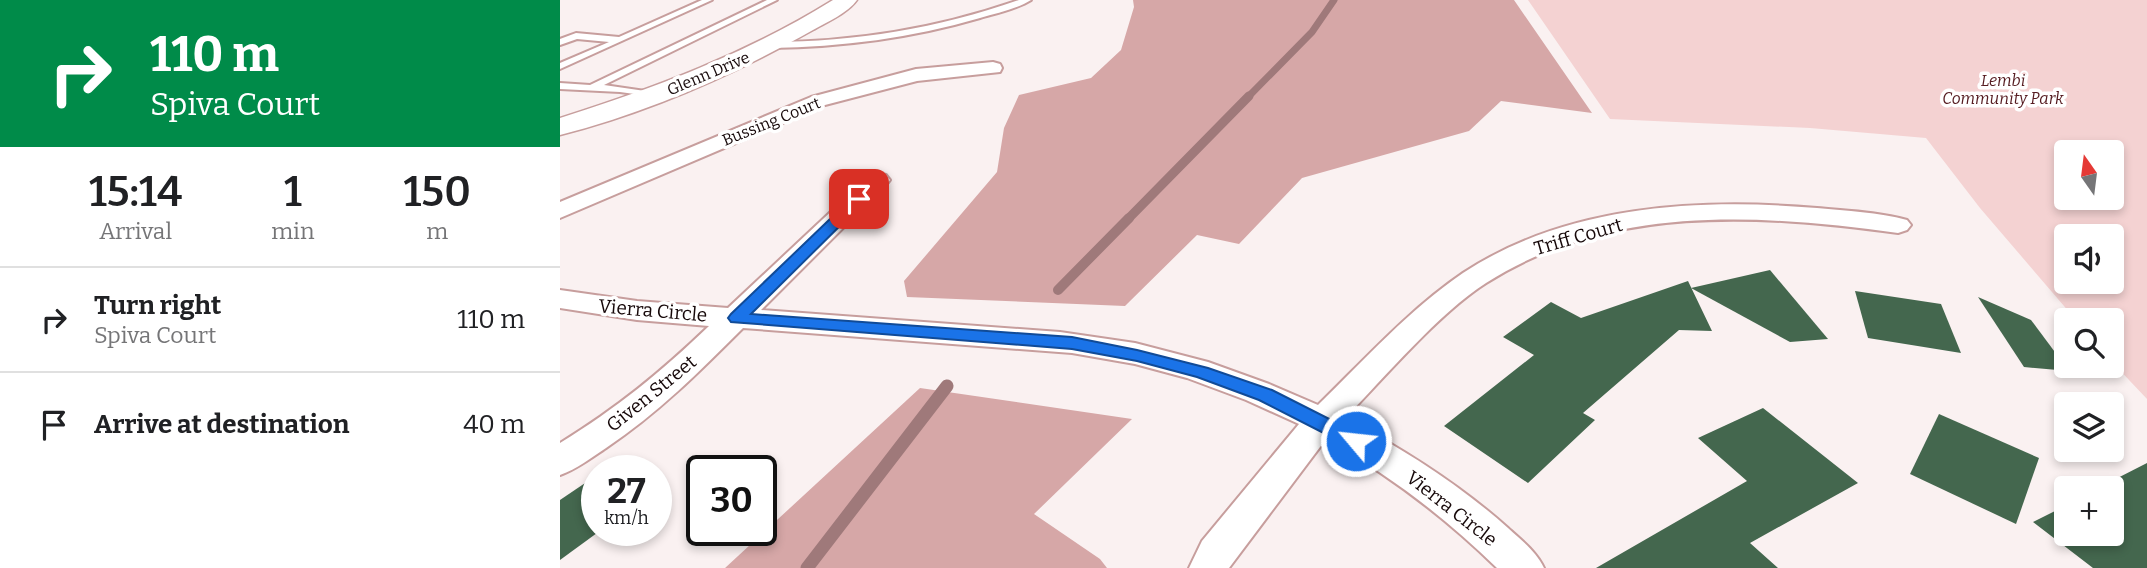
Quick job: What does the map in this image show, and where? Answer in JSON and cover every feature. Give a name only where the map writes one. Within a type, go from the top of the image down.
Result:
[{"type":"street","name":"Glenn Drive","points":[[560,127],[653,96],[771,45],[847,0]]},
{"type":"street","name":"Bussing Court","points":[[560,211],[818,101],[916,75],[993,68]]},
{"type":"street","name":"Given Street","points":[[560,461],[614,426],[663,388],[878,180]]},
{"type":"street","name":"Triff Court","points":[[1209,568],[1216,553],[1321,422],[1439,305],[1478,276],[1520,253],[1566,236],[1627,221],[1719,211],[1835,216],[1898,225]]},
{"type":"street","name":"Vierra Circle","points":[[560,299],[737,318],[1072,343],[1137,355],[1202,372],[1266,395],[1382,456],[1447,501],[1524,568]]},
{"type":"lane","points":[[560,66],[708,0]]},
{"type":"lane","points":[[591,88],[773,0]]},
{"type":"lane","points":[[771,45],[838,44],[899,34],[1004,9],[1027,0]]},
{"type":"lane","points":[[560,42],[576,36],[620,40]]},
{"type":"lane","points":[[560,86],[653,96]]},
{"type":"green space","name":"Lembi Community Park","points":[[1528,0],[2147,0],[2147,399],[2124,375],[2124,308],[2066,308],[1980,208],[1926,138],[1810,128],[1610,119]]},
{"type":"shaded area","points":[[1133,0],[1514,0],[1592,113],[1501,101],[1469,131],[1302,178],[1239,244],[1197,235],[1125,306],[907,297],[904,281],[997,172],[1004,128],[1019,95],[1091,78],[1121,50],[1134,7]]},
{"type":"shaded area","points":[[920,388],[1132,419],[1034,514],[1100,559],[1107,568],[725,568],[749,546],[777,546],[777,520]]},
{"type":"building","points":[[1770,270],[1828,339],[1790,342],[1691,288]]},
{"type":"building","points":[[1688,281],[1712,331],[1679,330],[1583,413],[1595,420],[1528,483],[1444,426],[1534,355],[1503,337],[1551,302],[1581,318]]},
{"type":"building","points":[[1855,291],[1941,304],[1961,353],[1868,338]]},
{"type":"building","points":[[1978,297],[2031,320],[2054,351],[2054,370],[2024,367]]},
{"type":"building","points":[[1763,408],[1858,483],[1750,543],[1778,568],[1596,568],[1747,481],[1698,438]]},
{"type":"building","points":[[1939,414],[2039,458],[2016,524],[1910,474]]},
{"type":"building","points":[[2147,463],[2147,568],[2093,568],[2064,546],[2124,546],[2124,476],[2122,476]]},
{"type":"building","points":[[581,486],[581,545],[560,560],[560,500]]},
{"type":"building","points":[[2054,512],[2054,538],[2033,522]]},
{"type":"waterway","points":[[1248,97],[1312,32],[1334,0]]},
{"type":"waterway","points":[[1128,219],[1249,96]]},
{"type":"waterway","points":[[1058,290],[1129,218]]},
{"type":"waterway","points":[[807,568],[947,386]]},
{"type":"route","points":[[859,199],[737,318],[1072,343],[1137,355],[1202,372],[1266,395],[1356,441]]}]
